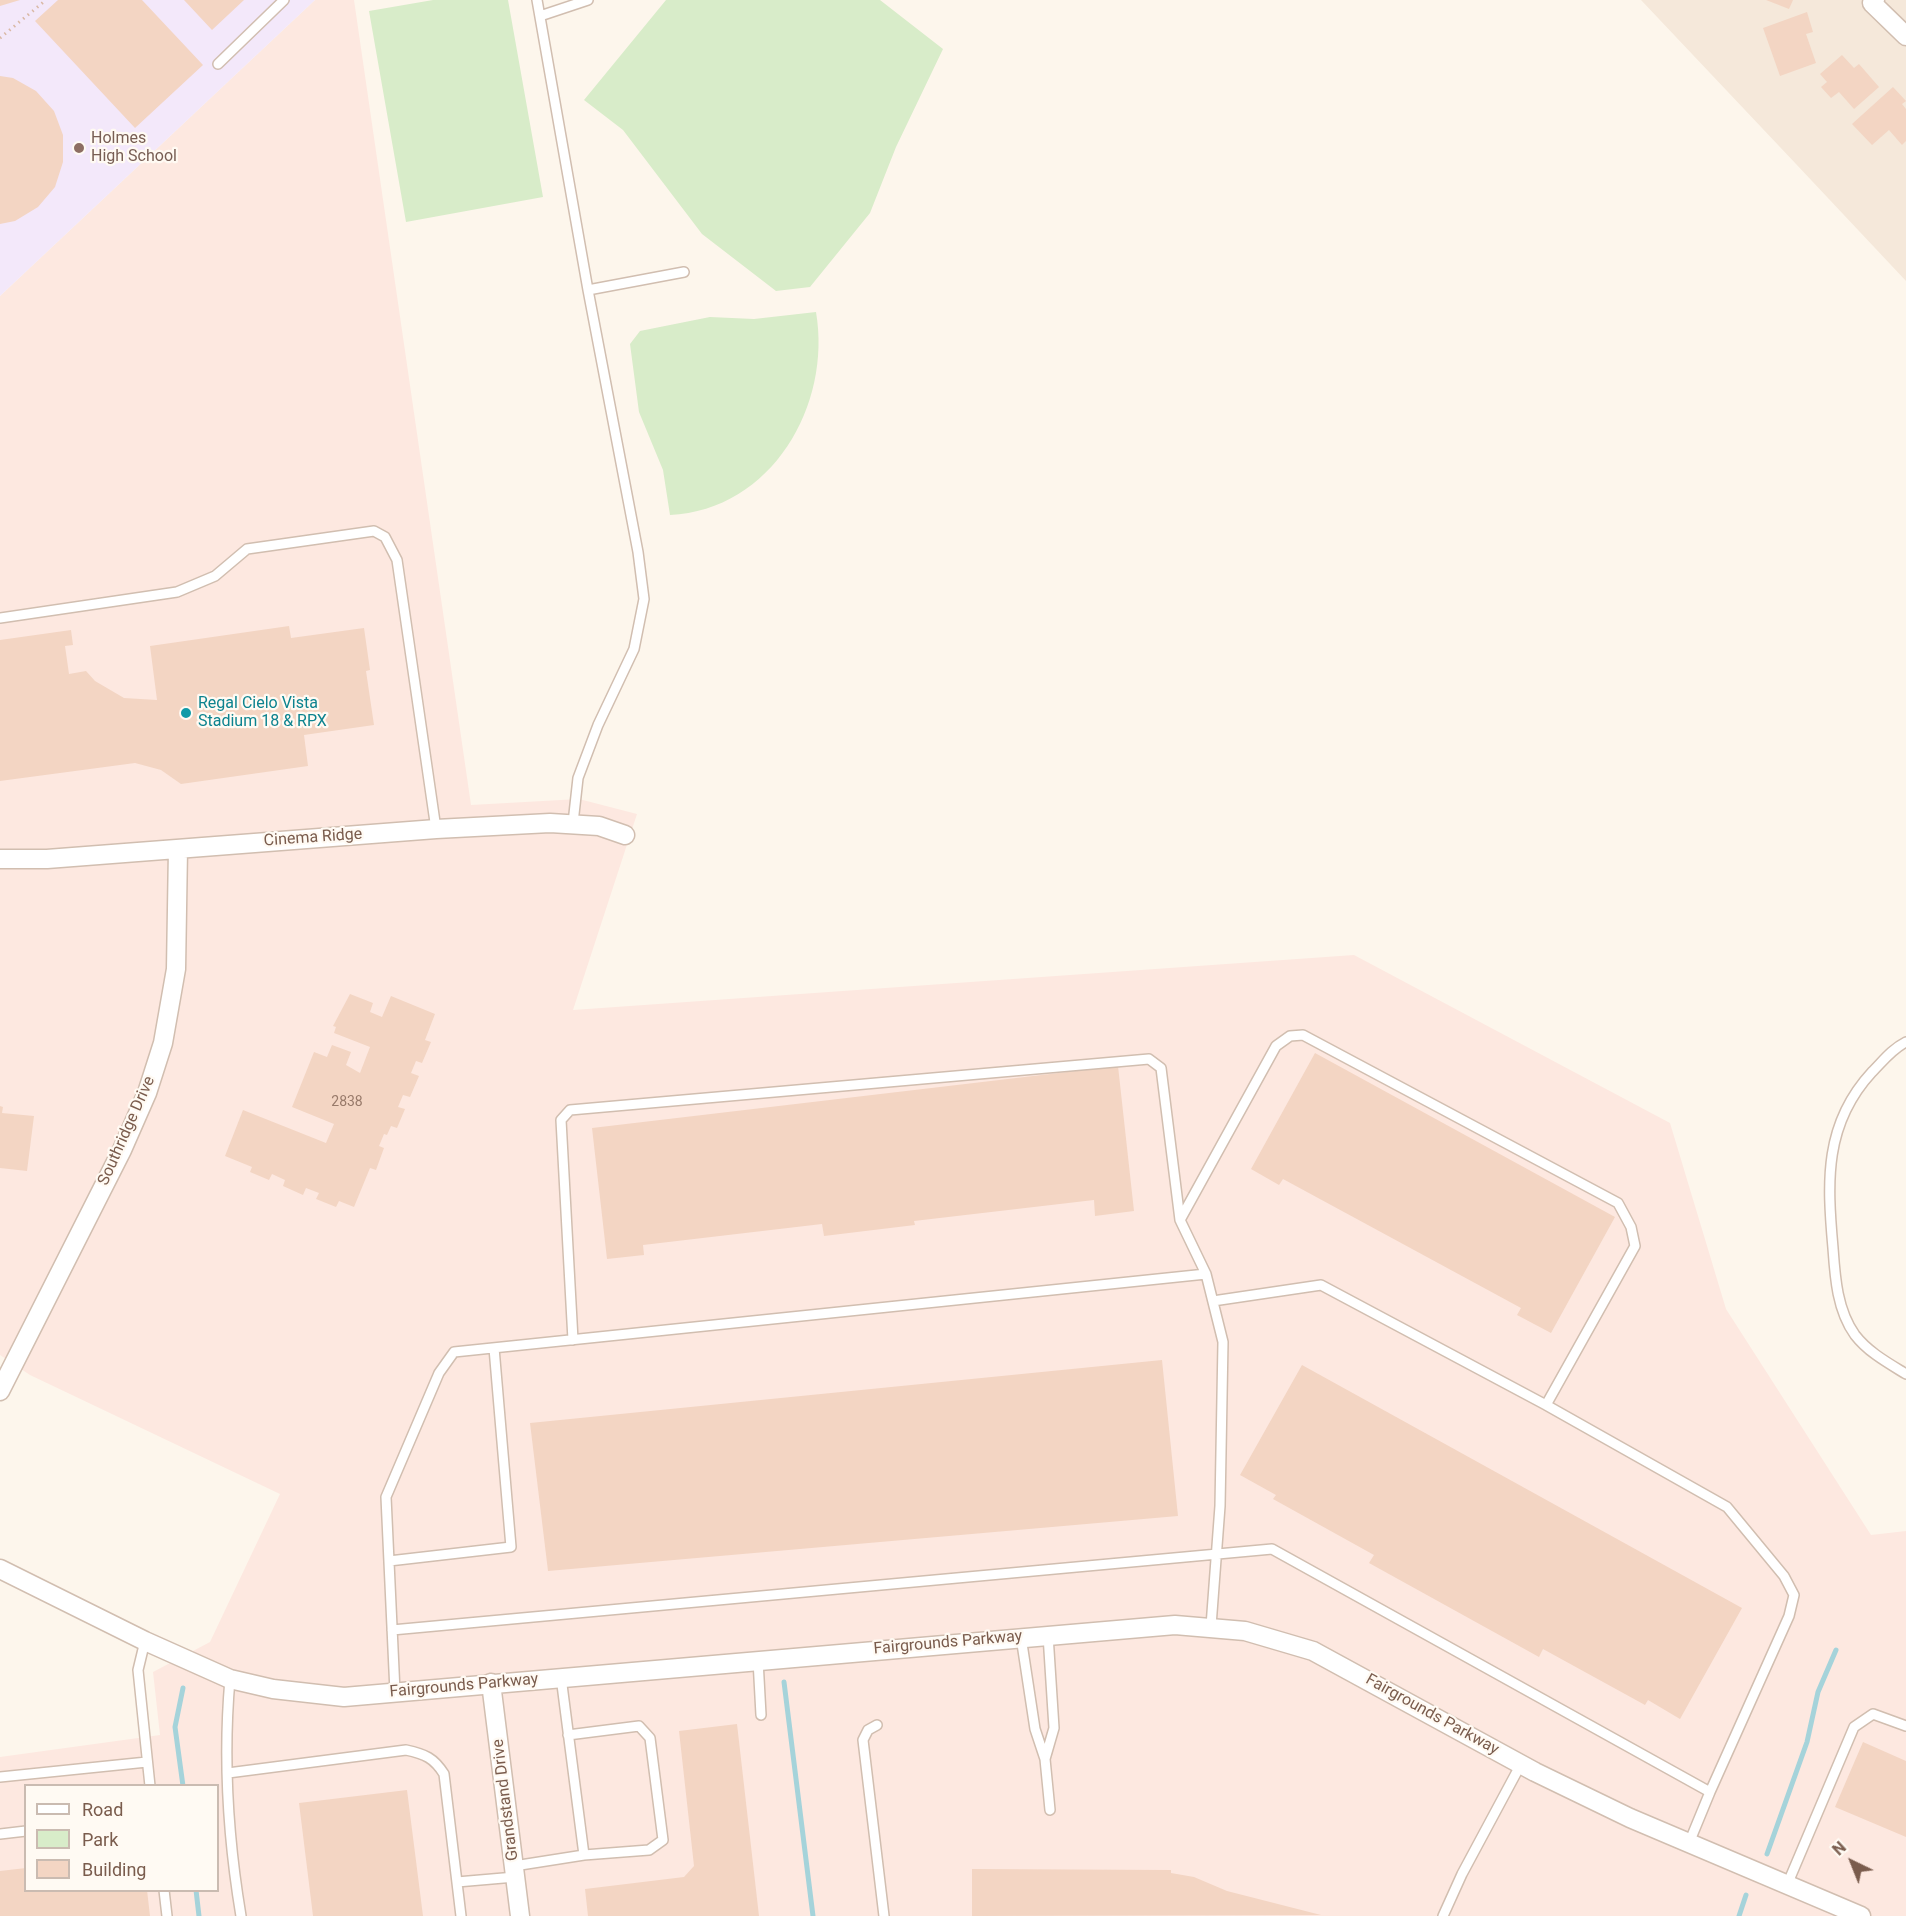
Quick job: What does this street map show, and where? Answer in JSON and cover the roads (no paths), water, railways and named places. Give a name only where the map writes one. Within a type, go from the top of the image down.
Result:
[{"type":"street","points":[[1874,1],[1906,36]]},
{"type":"street","name":"Cinema Ridge","points":[[0,859],[47,859],[436,829],[573,823],[599,826],[625,835]]},
{"type":"street","name":"Southridge Drive","points":[[0,1391],[122,1150],[147,1093],[163,1043],[176,969],[178,849]]},
{"type":"street","name":"Fairgrounds Parkway","points":[[0,1569],[145,1641],[230,1679],[316,1695],[344,1697],[1176,1625],[1210,1626],[1257,1634],[1313,1651],[1521,1764],[1630,1818],[1787,1885],[1834,1911],[1861,1916]]},
{"type":"street","name":"Grandstand Drive","points":[[491,1683],[520,1916]]},
{"type":"lane","points":[[218,64],[284,0]]},
{"type":"lane","points":[[537,0],[588,290],[639,552],[644,599],[634,649],[598,725],[578,778],[573,823]]},
{"type":"lane","points":[[540,16],[588,0]]},
{"type":"lane","points":[[588,290],[684,272]]},
{"type":"lane","points":[[0,618],[177,592],[215,576],[247,549],[374,531],[385,537],[397,560],[436,829]]},
{"type":"lane","points":[[1180,1220],[1276,1046],[1290,1036],[1303,1035],[1618,1203],[1631,1227],[1635,1246],[1546,1405]]},
{"type":"lane","points":[[1906,1042],[1896,1047],[1855,1090],[1835,1135],[1828,1186],[1836,1291],[1855,1334],[1878,1356],[1906,1374]]},
{"type":"lane","points":[[573,1340],[561,1120],[570,1110],[1149,1059],[1161,1068],[1180,1220],[1206,1274],[1223,1342],[1216,1555],[1210,1626]]},
{"type":"lane","points":[[395,1692],[386,1497],[439,1373],[454,1352],[1206,1274]]},
{"type":"lane","points":[[1213,1301],[1321,1285],[1546,1405],[1727,1507],[1784,1576],[1794,1595],[1790,1616],[1689,1843]]},
{"type":"lane","points":[[389,1561],[511,1547],[494,1348]]},
{"type":"lane","points":[[392,1630],[1272,1549],[1710,1792]]},
{"type":"lane","points":[[1045,1759],[1054,1728],[1048,1635]]},
{"type":"lane","points":[[1021,1637],[1035,1729],[1045,1759],[1050,1810]]},
{"type":"lane","points":[[145,1641],[138,1670],[150,1784]]},
{"type":"lane","points":[[758,1660],[761,1715]]},
{"type":"lane","points":[[561,1677],[584,1855]]},
{"type":"lane","points":[[230,1679],[225,1732],[233,1869],[241,1916]]},
{"type":"lane","points":[[1787,1885],[1854,1727],[1873,1714],[1906,1726]]},
{"type":"lane","points":[[877,1725],[868,1730],[863,1740],[884,1916]]},
{"type":"lane","points":[[457,1882],[584,1855],[649,1850],[663,1840],[650,1738],[639,1726],[568,1735]]},
{"type":"lane","points":[[228,1773],[406,1750],[425,1754],[437,1763],[444,1774],[461,1916]]},
{"type":"lane","points":[[0,1778],[147,1762]]},
{"type":"lane","points":[[1443,1916],[1462,1874],[1521,1764]]},
{"type":"lane","points":[[0,1834],[24,1831]]},
{"type":"lane","points":[[164,1892],[167,1916]]},
{"type":"waterway","points":[[1767,1854],[1807,1742],[1818,1692],[1836,1650]]},
{"type":"waterway","points":[[784,1682],[813,1916]]},
{"type":"waterway","points":[[183,1688],[175,1727],[183,1784]]},
{"type":"waterway","points":[[196,1892],[199,1916]]},
{"type":"waterway","points":[[1739,1916],[1746,1895]]},
{"type":"place","name":"Holmes High School","points":[[79,148]]},
{"type":"place","name":"Regal Cielo Vista Stadium 18 & RPX","points":[[186,713]]}]
